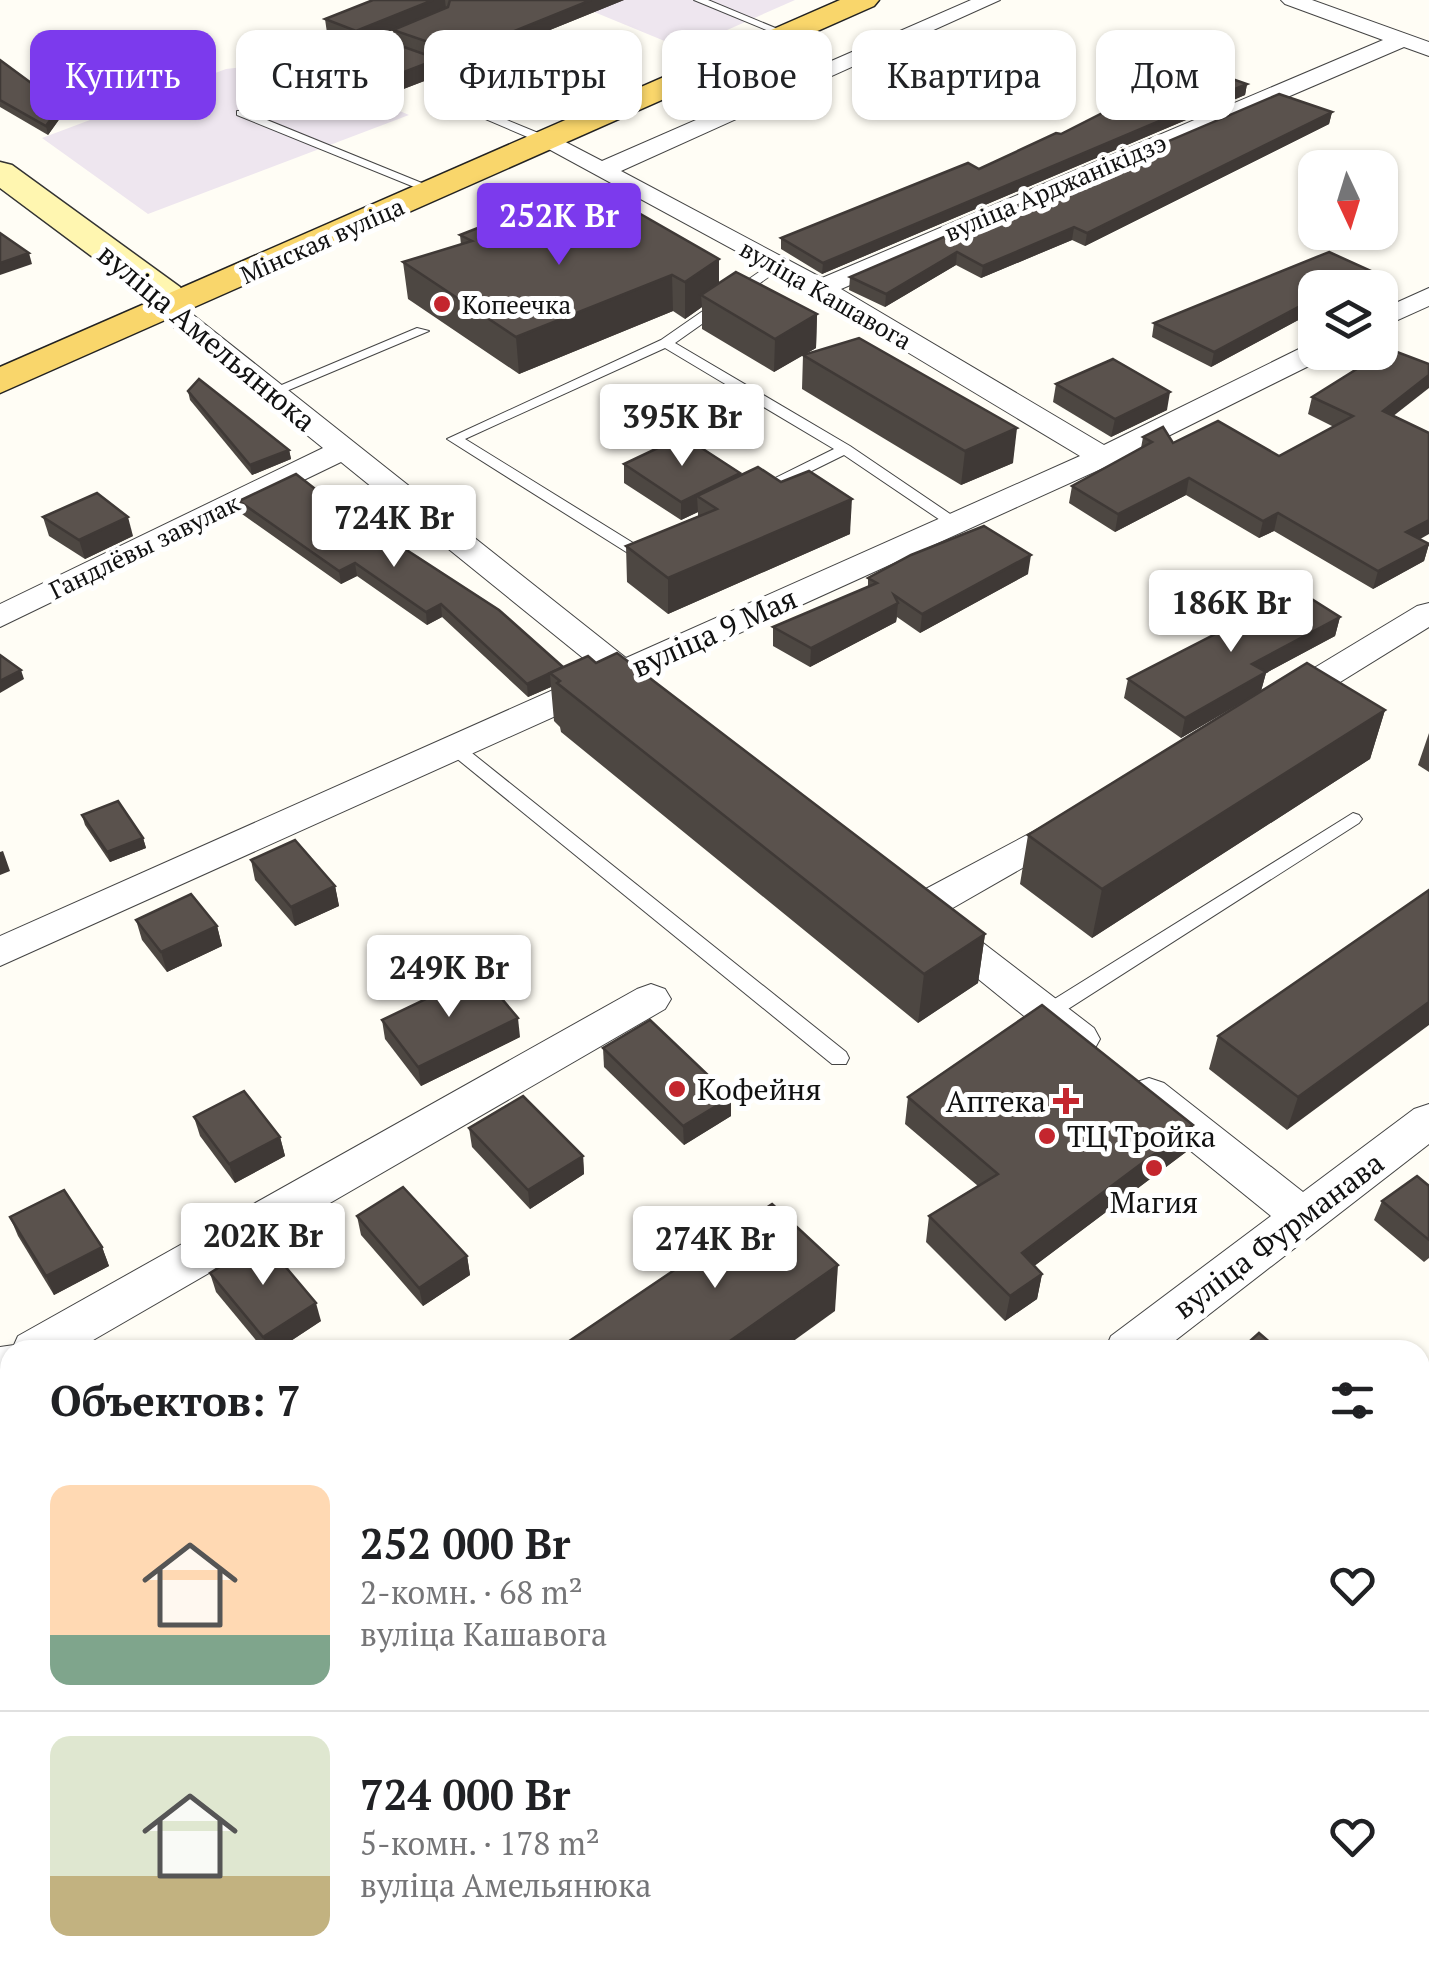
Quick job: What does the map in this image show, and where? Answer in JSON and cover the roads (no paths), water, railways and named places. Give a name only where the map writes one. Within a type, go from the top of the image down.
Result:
[{"type":"main road","name":"Мінская вуліца","points":[[794,30],[864,0]]},
{"type":"main road","name":"Мінская вуліца","points":[[0,381],[662,88]]},
{"type":"street","points":[[602,170],[989,0]]},
{"type":"street","points":[[1292,0],[1429,50]]},
{"type":"street","name":"вуліца Арджанікідзэ","points":[[820,288],[1402,40]]},
{"type":"street","name":"вуліца Кашавога","points":[[544,140],[780,264],[1103,457]]},
{"type":"street","name":"вуліца Амельянюка","points":[[0,172],[167,295],[166,308],[670,711]]},
{"type":"street","points":[[1398,311],[1429,296]]},
{"type":"street","name":"вуліца 9 Мая","points":[[0,952],[1103,457],[1298,360]]},
{"type":"street","name":"Гандлёвы завулак","points":[[0,617],[342,450]]},
{"type":"street","points":[[1259,715],[1429,613]]},
{"type":"street","points":[[919,910],[1107,803]]},
{"type":"street","points":[[888,885],[1302,1216]]},
{"type":"street","points":[[52,1340],[651,998]]},
{"type":"street","name":"вуліца Фурманава","points":[[1141,1340],[1429,1121]]},
{"type":"lane","points":[[699,0],[775,30]]},
{"type":"lane","points":[[404,31],[426,22]]},
{"type":"lane","points":[[259,120],[434,190]]},
{"type":"lane","points":[[496,120],[544,140]]},
{"type":"lane","points":[[594,213],[640,192]]},
{"type":"lane","points":[[654,544],[637,552],[454,439],[666,343],[780,264]]},
{"type":"lane","points":[[272,392],[422,331]]},
{"type":"lane","points":[[666,343],[845,449],[954,523]]},
{"type":"lane","points":[[741,501],[845,449]]},
{"type":"lane","points":[[456,748],[839,1058]]},
{"type":"lane","points":[[1047,1013],[1353,819]]},
{"type":"place","name":"Копеечка","points":[[442,304]]},
{"type":"place","name":"Кофейня","points":[[677,1089]]},
{"type":"place","name":"Аптека","points":[[1066,1101]]},
{"type":"place","name":"ТЦ Тройка","points":[[1047,1136]]},
{"type":"place","name":"Магия","points":[[1154,1168]]}]
